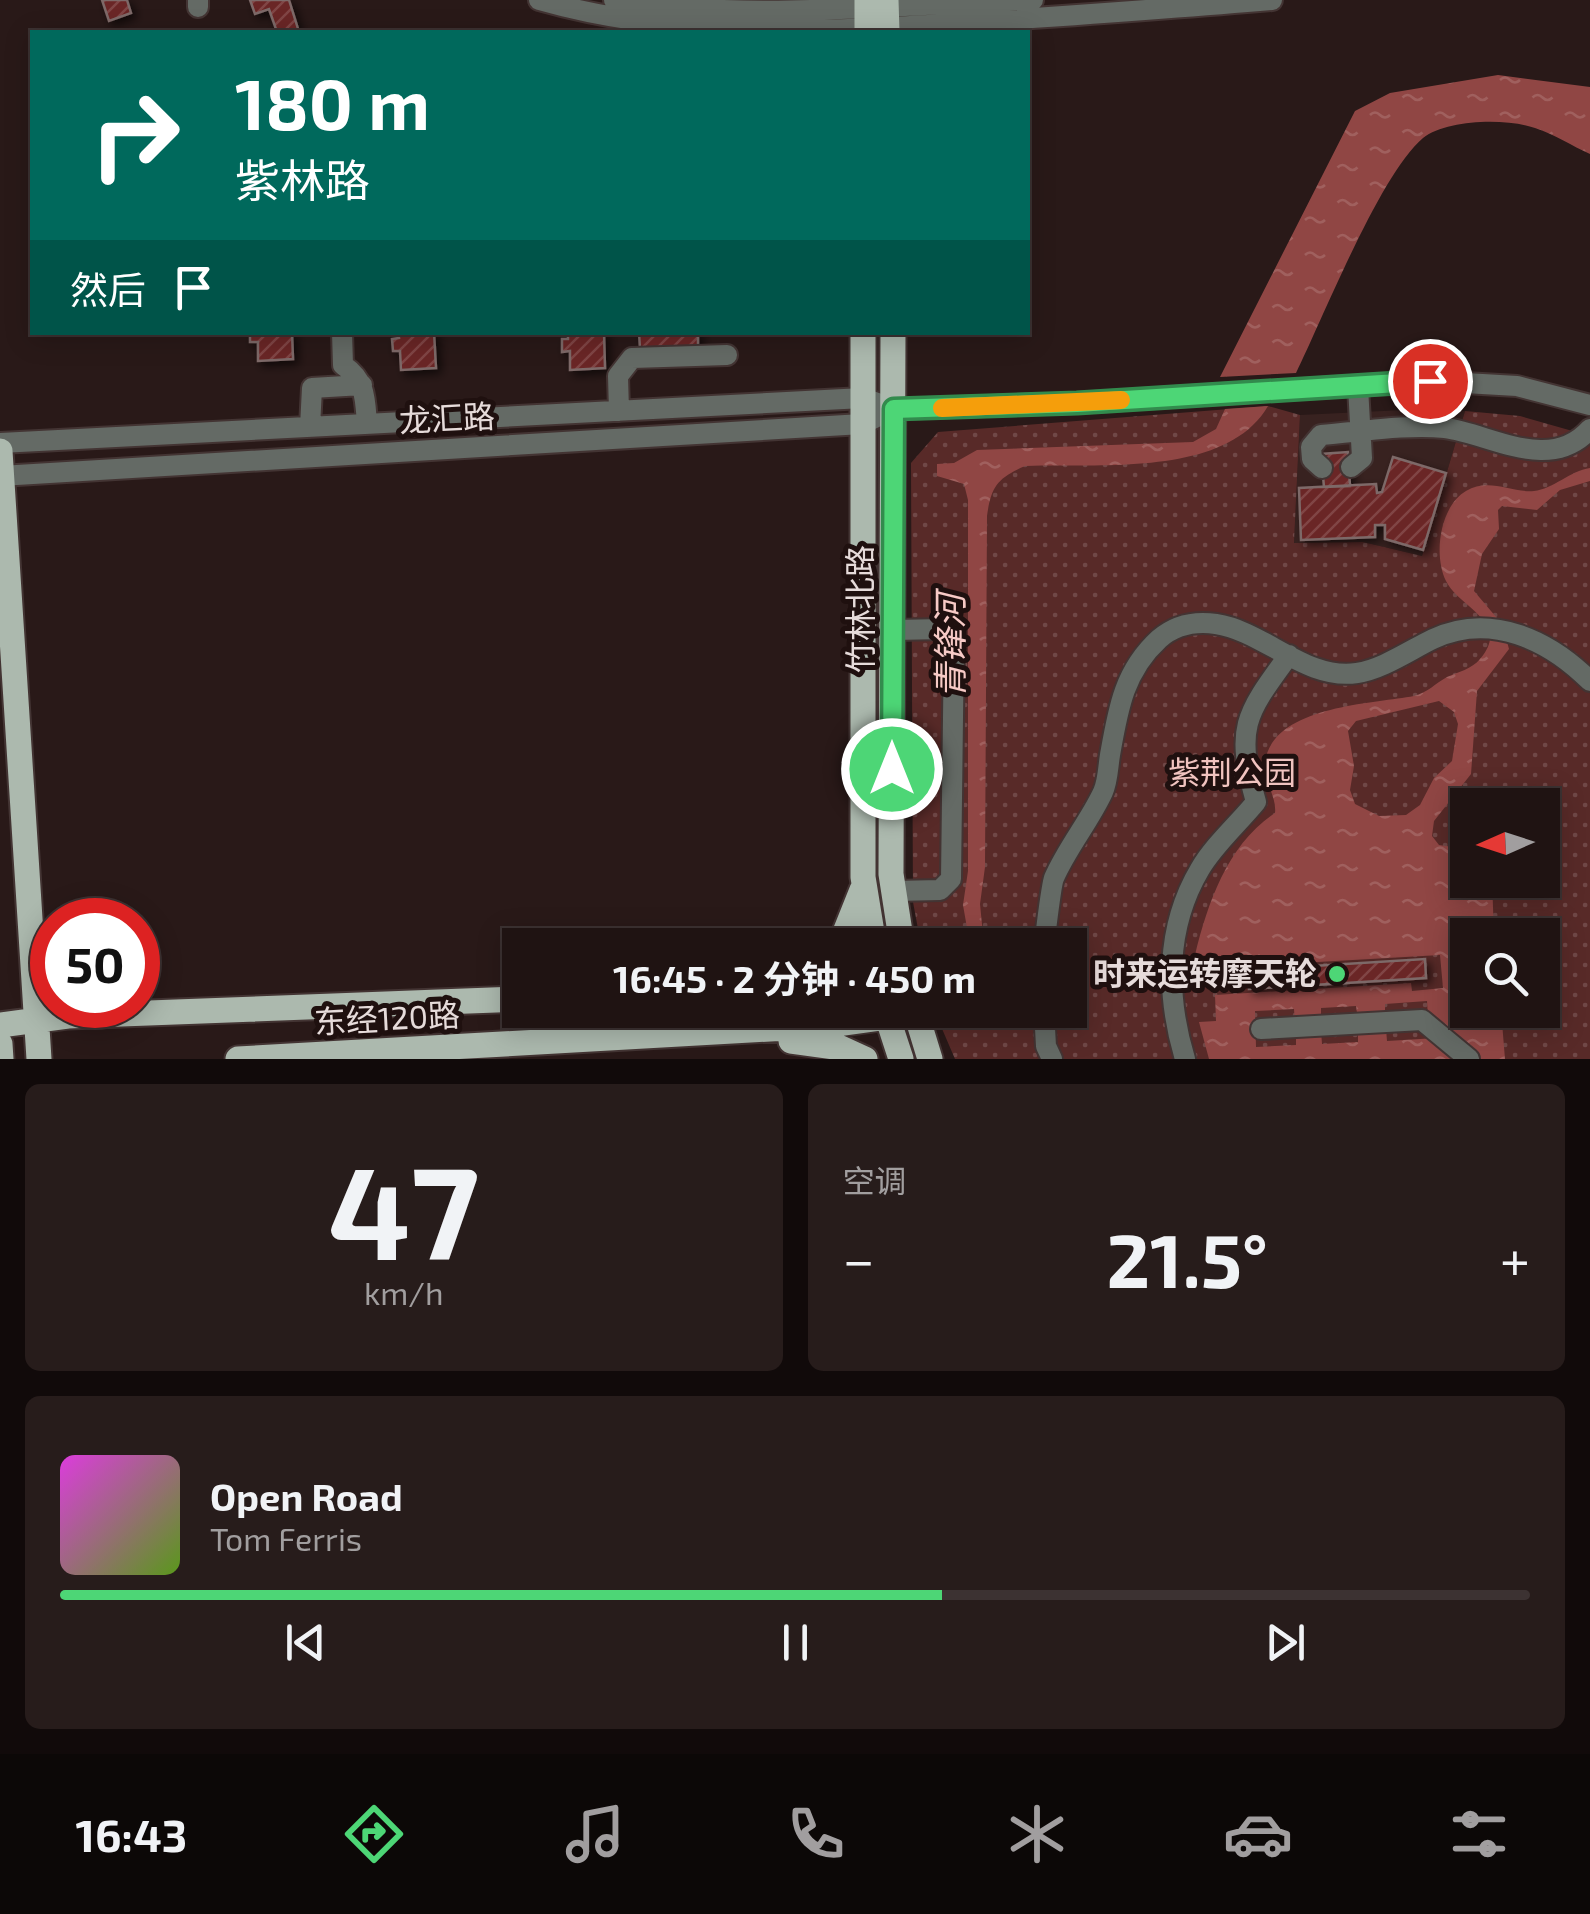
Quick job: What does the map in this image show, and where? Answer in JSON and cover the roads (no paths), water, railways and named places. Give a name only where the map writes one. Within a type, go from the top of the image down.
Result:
[{"type":"main road","name":"竹林北路","points":[[863,335],[864,876],[872,928]]},
{"type":"main road","name":"竹林北路","points":[[893,335],[894,891],[899,928]]},
{"type":"main road","points":[[0,451],[30,914]]},
{"type":"main road","points":[[847,928],[862,895],[864,810]]},
{"type":"main road","name":"东经120路","points":[[160,1015],[502,1000]]},
{"type":"main road","name":"东经120路","points":[[0,1024],[30,1021]]},
{"type":"main road","points":[[38,1028],[40,1059]]},
{"type":"main road","name":"东经120路","points":[[238,1059],[616,1038],[721,1028]]},
{"type":"main road","points":[[893,1028],[901,1059]]},
{"type":"main road","points":[[921,1028],[930,1059]]},
{"type":"main road","points":[[616,1038],[814,1041],[865,1059]]},
{"type":"main road","points":[[0,1044],[1,1059]]},
{"type":"street","points":[[539,0],[606,16],[702,9],[877,17],[1272,0]]},
{"type":"street","points":[[877,17],[1033,0]]},
{"type":"street","points":[[342,335],[343,365],[362,385],[367,424]]},
{"type":"street","points":[[619,411],[618,376],[632,358],[727,355]]},
{"type":"street","points":[[862,411],[1460,382],[1517,386],[1590,405]]},
{"type":"street","points":[[310,427],[312,388],[362,385]]},
{"type":"street","points":[[1350,467],[1362,458],[1358,387]]},
{"type":"street","name":"龙汇路","points":[[0,444],[619,411],[862,411]]},
{"type":"street","name":"龙汇路","points":[[1,476],[862,411]]},
{"type":"street","points":[[1322,468],[1312,459],[1311,446],[1321,435],[1444,428],[1518,450],[1551,448],[1580,439],[1590,429]]},
{"type":"street","points":[[1048,928],[1054,903],[1052,882],[1105,788],[1124,685],[1141,656],[1168,631],[1196,622],[1257,635],[1328,672],[1357,673],[1464,627],[1533,637],[1564,656],[1590,681]]},
{"type":"street","points":[[893,630],[944,629],[954,638],[951,879],[940,890],[894,891]]},
{"type":"street","points":[[1186,1059],[1174,1020],[1172,941],[1200,869],[1256,802],[1244,760],[1249,709],[1289,655]]},
{"type":"street","points":[[1261,1029],[1422,1020],[1469,1059]]},
{"type":"street","points":[[1047,1028],[1052,1059]]},
{"type":"water","points":[[1498,75],[1590,87],[1590,154],[1542,131],[1509,123],[1462,124],[1423,138],[1406,156],[1371,214],[1296,373],[1220,377],[1355,111],[1390,93]]},
{"type":"water","points":[[1268,406],[1248,429],[1223,445],[1192,456],[1123,465],[1025,466],[1002,479],[993,491],[987,516],[982,928],[967,928],[963,905],[968,871],[968,500],[964,484],[937,476],[937,464],[954,463],[977,450],[1193,442],[1216,429],[1225,409]]},
{"type":"water","points":[[1590,468],[1590,481],[1560,490],[1537,510],[1502,506],[1498,510],[1499,529],[1482,554],[1474,591],[1502,624],[1509,649],[1477,691],[1471,774],[1460,788],[1450,788],[1450,801],[1434,821],[1432,836],[1439,845],[1450,847],[1450,898],[1493,898],[1493,918],[1450,918],[1450,1028],[1502,1028],[1505,1059],[1478,1059],[1428,1017],[1427,1001],[1385,1004],[1385,1018],[1358,1020],[1356,1006],[1321,1008],[1321,1021],[1295,1023],[1294,1009],[1255,1011],[1256,1047],[1296,1045],[1296,1033],[1321,1031],[1322,1044],[1358,1042],[1358,1030],[1386,1029],[1387,1041],[1437,1038],[1462,1059],[1209,1059],[1199,1022],[1216,1021],[1215,995],[1411,983],[1412,991],[1443,988],[1440,955],[1213,968],[1213,956],[1195,955],[1206,915],[1232,858],[1244,841],[1275,813],[1265,769],[1272,743],[1304,719],[1326,711],[1423,693],[1480,659],[1490,635],[1480,616],[1446,581],[1440,558],[1445,519],[1457,498],[1475,487],[1541,490]],"holes":[[[1439,701],[1454,712],[1458,724],[1452,761],[1434,778],[1420,805],[1406,815],[1379,816],[1355,804],[1350,790],[1354,766],[1348,731],[1356,721]]]},
{"type":"place","name":"时来运转摩天轮","points":[[1337,974]]},
{"type":"water label","name":"青锋河","points":[[951,646]]},
{"type":"park label","name":"紫荆公园","points":[[1232,773]]}]
